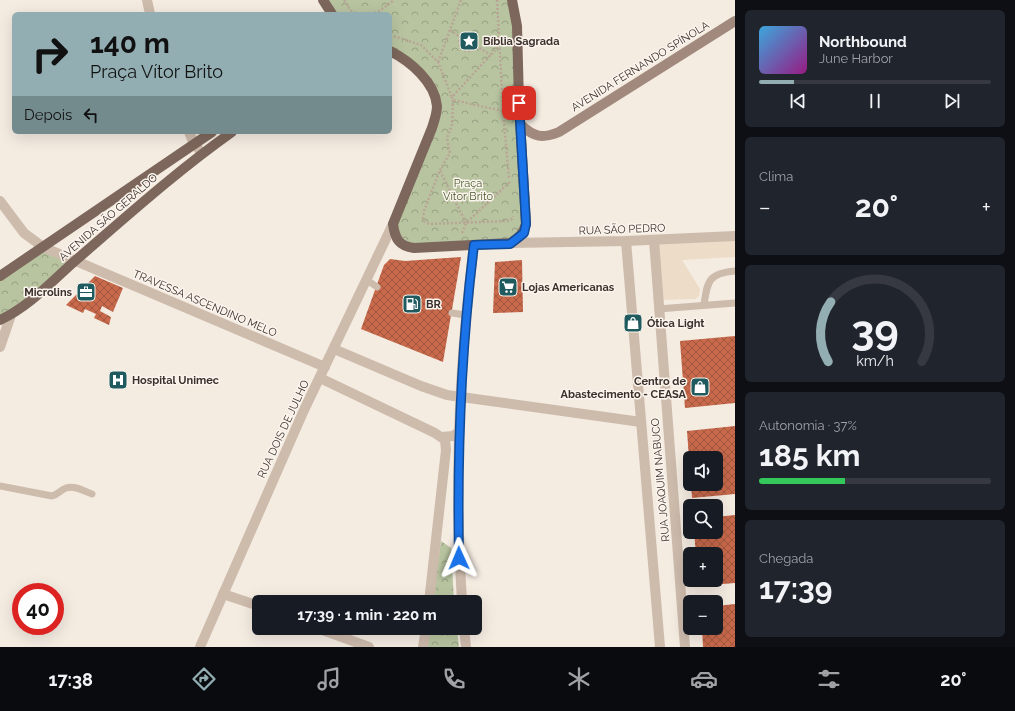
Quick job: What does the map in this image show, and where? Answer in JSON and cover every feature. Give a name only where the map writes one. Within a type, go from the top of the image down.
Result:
[{"type":"main road","points":[[512,0],[517,26]]},
{"type":"main road","points":[[392,53],[409,62],[417,69],[430,88],[437,106],[432,128],[394,224],[394,232],[398,240],[405,247],[414,248],[510,244],[524,233],[526,224],[519,103],[517,26],[520,0]]},
{"type":"main road","points":[[323,1],[324,12]]},
{"type":"main road","points":[[323,1],[331,12]]},
{"type":"main road","name":"AVENIDA FERNANDO SPÍNOLA","points":[[521,125],[529,133],[540,136],[558,132],[735,21]]},
{"type":"main road","name":"AVENIDA SÃO GERALDO","points":[[0,276],[209,134]]},
{"type":"main road","name":"AVENIDA SÃO GERALDO","points":[[0,320],[11,315],[31,300],[202,153],[229,134]]},
{"type":"street","points":[[147,0],[150,12]]},
{"type":"street","points":[[190,134],[194,144],[202,153]]},
{"type":"street","name":"TRAVESSA ASCENDINO MELO","points":[[0,201],[24,233],[43,247],[325,367]]},
{"type":"street","name":"RUA DOIS DE JULHO","points":[[200,647],[304,410],[394,224]]},
{"type":"street","name":"RUA SÃO PEDRO","points":[[510,244],[735,236]]},
{"type":"street","name":"RUA JOAQUIM NABUCO","points":[[654,240],[658,309],[685,647]]},
{"type":"street","name":"RUA JOAQUIM NABUCO","points":[[626,241],[660,647]]},
{"type":"street","points":[[462,595],[458,509],[459,432],[466,315],[474,245]]},
{"type":"street","points":[[0,347],[11,315]]},
{"type":"street","points":[[334,349],[421,386],[447,395],[641,422]]},
{"type":"street","points":[[320,378],[442,437],[445,440],[446,450],[429,595]]},
{"type":"street","points":[[442,437],[452,436],[459,432]]},
{"type":"street","points":[[223,594],[252,604]]},
{"type":"street","points":[[336,635],[369,647]]},
{"type":"street","points":[[423,647],[425,635]]},
{"type":"street","points":[[465,635],[466,647]]},
{"type":"lane","points":[[704,305],[706,288],[711,278],[724,272],[735,271]]},
{"type":"lane","points":[[367,280],[377,287]]},
{"type":"lane","points":[[658,309],[735,303]]},
{"type":"lane","points":[[452,313],[466,315]]},
{"type":"lane","points":[[0,486],[52,496],[58,494],[64,489],[72,487],[92,494]]},
{"type":"path","points":[[344,0],[353,12]]},
{"type":"path","points":[[378,12],[394,0]]},
{"type":"path","points":[[438,62],[461,0]]},
{"type":"path","points":[[497,0],[503,111],[511,189]]},
{"type":"path","points":[[450,30],[460,37]]},
{"type":"path","points":[[465,33],[475,36],[477,41],[476,46],[473,50],[468,52],[463,50],[459,46],[460,37],[465,33]]},
{"type":"path","points":[[392,36],[421,45],[438,62],[453,99],[452,125],[447,138],[450,153],[440,170],[424,211],[424,221],[429,224],[507,222],[512,219],[514,210]]},
{"type":"path","points":[[476,46],[491,55]]},
{"type":"path","points":[[453,99],[499,47]]},
{"type":"path","points":[[453,99],[503,111]]},
{"type":"path","points":[[440,170],[466,222]]},
{"type":"path","points":[[466,222],[510,182]]},
{"type":"green space","name":"Praça Vítor Brito","points":[[323,0],[512,0],[526,224],[518,238],[414,248],[394,233],[436,115],[430,88],[392,53],[392,12],[331,12]]},
{"type":"green space","points":[[43,247],[76,260],[0,320],[0,276]]},
{"type":"green space","points":[[441,541],[451,548],[454,595],[433,595]]},
{"type":"green space","points":[[427,635],[458,635],[459,647],[426,647]]},
{"type":"shaded area","points":[[735,236],[735,257],[682,260],[700,289],[699,296],[695,299],[659,300],[654,240]]},
{"type":"building","name":"BR","points":[[461,257],[443,362],[361,329],[384,265],[390,259],[405,261]]},
{"type":"building","name":"Lojas Americanas","points":[[522,260],[523,312],[493,313],[495,262]]},
{"type":"building","points":[[95,276],[123,288],[113,312],[102,306],[100,311],[111,317],[109,325],[94,318],[96,314],[85,309],[83,313],[66,305]]},
{"type":"building","points":[[735,336],[735,403],[685,408],[680,341]]},
{"type":"building","points":[[735,426],[735,494],[692,498],[692,491],[723,491],[723,451],[688,451],[687,431]]},
{"type":"building","points":[[735,515],[735,583],[723,584],[723,547],[695,547],[695,539],[723,539],[723,516]]},
{"type":"building","points":[[735,604],[735,647],[703,647],[702,635],[723,635],[723,605]]},
{"type":"place","name":"Bíblia Sagrada","points":[[469,41]]},
{"type":"place","name":"Lojas Americanas","points":[[508,287]]},
{"type":"place","name":"Microlins","points":[[86,292]]},
{"type":"place","name":"BR","points":[[412,304]]},
{"type":"place","name":"Ótica Light","points":[[633,323]]},
{"type":"place","name":"Hospital Unimec","points":[[118,380]]},
{"type":"place","name":"Centro de Abastecimento - CEASA","points":[[700,387]]},
{"type":"route","points":[[459,558],[458,502],[460,409],[466,315],[474,245],[510,244],[524,233],[526,224],[519,103]]}]
